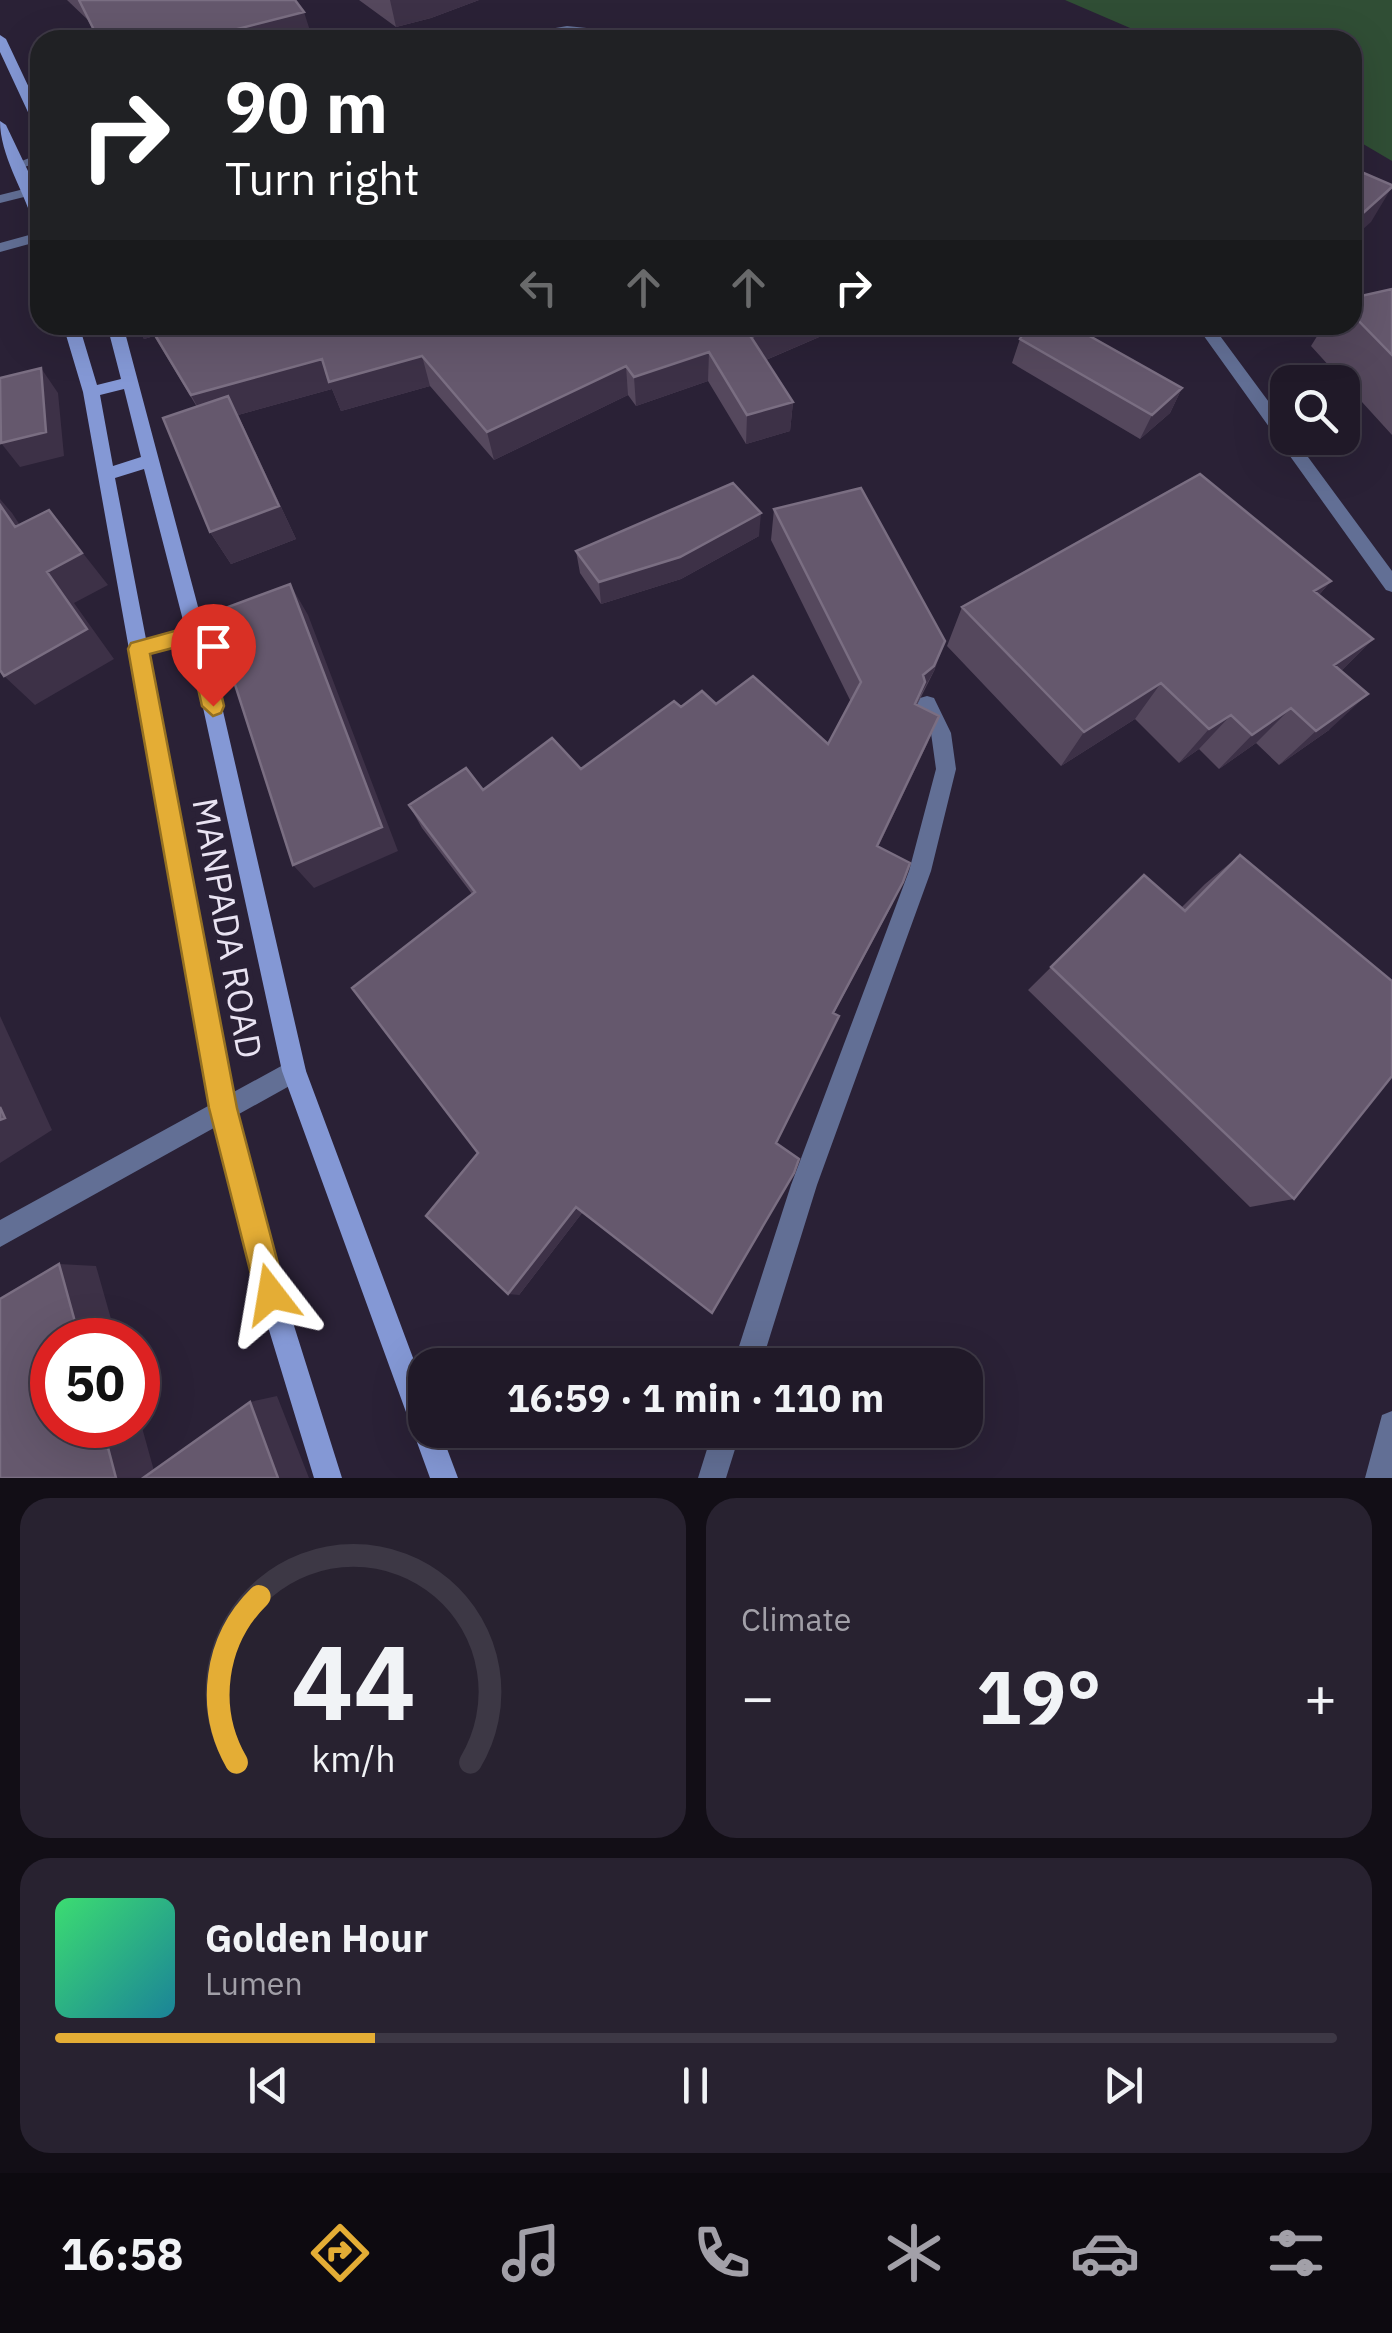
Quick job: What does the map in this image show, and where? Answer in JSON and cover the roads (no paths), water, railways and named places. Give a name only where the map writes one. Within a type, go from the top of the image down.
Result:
[{"type":"main road","points":[[0,41],[30,103]]},
{"type":"main road","points":[[0,124],[30,183]]},
{"type":"main road","name":"MANPADA ROAD","points":[[74,335],[91,392],[223,1108],[271,1294],[328,1478]]},
{"type":"main road","name":"MANPADA ROAD","points":[[118,335],[196,633],[294,1070],[408,1382]]},
{"type":"main road","points":[[91,392],[131,382]]},
{"type":"main road","points":[[106,475],[151,460]]},
{"type":"main road","points":[[138,649],[196,633]]},
{"type":"main road","name":"MANPADA ROAD","points":[[432,1448],[444,1478]]},
{"type":"street","points":[[18,164],[30,161]]},
{"type":"street","points":[[0,199],[30,192]]},
{"type":"street","points":[[0,248],[30,239]]},
{"type":"street","points":[[1211,335],[1392,585]]},
{"type":"street","points":[[753,1348],[804,1185],[920,871],[946,769],[941,733],[927,704]]},
{"type":"street","points":[[0,1234],[294,1070]]},
{"type":"street","points":[[1379,1478],[1392,1425]]},
{"type":"street","points":[[712,1478],[721,1448]]}]
